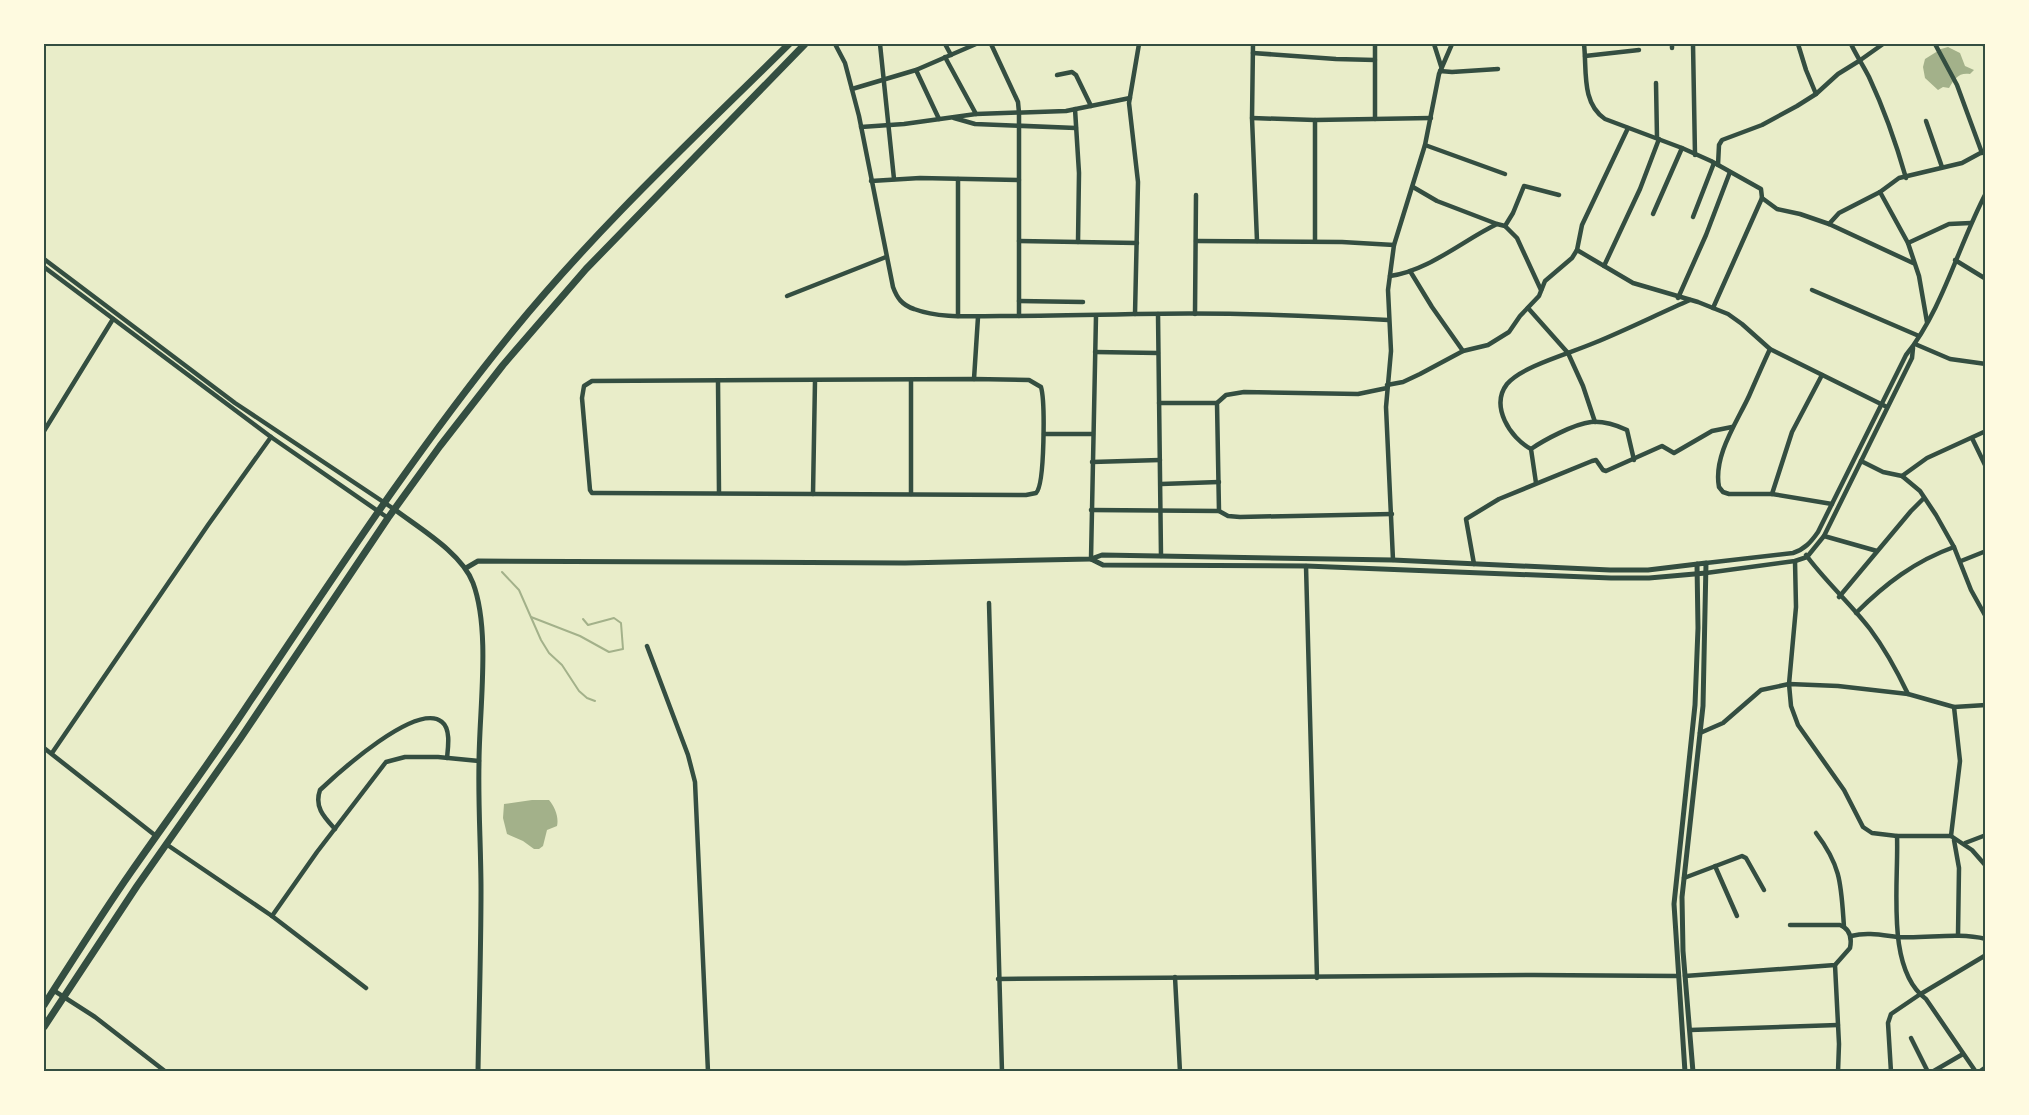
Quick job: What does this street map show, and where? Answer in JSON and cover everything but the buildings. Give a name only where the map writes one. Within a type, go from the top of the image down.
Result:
[{"type":"main road","points":[[44,1005],[156,836],[391,492],[461,397],[557,280],[679,151],[789,44]]},
{"type":"main road","points":[[44,1027],[403,496],[503,365],[562,296],[672,179],[805,44]]},
{"type":"main road","points":[[307,616],[317,623]]},
{"type":"main road","points":[[147,850],[157,857]]},
{"type":"street","points":[[835,44],[845,63],[852,88],[893,287],[899,300],[905,305],[926,312],[958,316],[1195,314],[1388,320]]},
{"type":"street","points":[[880,44],[894,179]]},
{"type":"street","points":[[945,44],[948,56],[976,114]]},
{"type":"street","points":[[852,88],[916,70],[976,44]]},
{"type":"street","points":[[990,44],[1011,85],[1020,112],[1019,316]]},
{"type":"street","points":[[1135,314],[1138,182],[1130,98],[1139,44]]},
{"type":"street","points":[[1253,44],[1252,118],[1257,242]]},
{"type":"street","points":[[1375,44],[1375,119]]},
{"type":"street","points":[[1434,44],[1441,68]]},
{"type":"street","points":[[1393,560],[1387,432],[1387,386],[1391,351],[1388,320],[1390,276],[1394,245],[1425,145],[1441,68],[1452,44]]},
{"type":"street","points":[[1584,44],[1589,99],[1594,110],[1605,119],[1682,148],[1761,189],[1762,198],[1713,308]]},
{"type":"street","points":[[1693,44],[1695,155]]},
{"type":"street","points":[[1798,44],[1816,94]]},
{"type":"street","points":[[1851,44],[1882,107],[1906,178]]},
{"type":"street","points":[[1693,217],[1716,164],[1722,140],[1762,125],[1816,94],[1838,74],[1859,61],[1876,46],[1883,44]]},
{"type":"street","points":[[1830,224],[1839,213],[1880,192],[1899,178],[1962,163],[1984,152],[1957,85],[1935,44]]},
{"type":"street","points":[[1586,56],[1639,50]]},
{"type":"street","points":[[1253,53],[1336,60],[1375,60]]},
{"type":"street","points":[[1441,68],[1452,72],[1498,69]]},
{"type":"street","points":[[916,70],[939,119]]},
{"type":"street","points":[[1057,75],[1072,72],[1076,75],[1091,106]]},
{"type":"street","points":[[1604,266],[1640,189],[1658,139],[1656,83]]},
{"type":"street","points":[[861,127],[976,114],[1075,110],[1130,98]]},
{"type":"street","points":[[1075,110],[1079,173],[1078,242]]},
{"type":"street","points":[[951,118],[975,124],[1076,128]]},
{"type":"street","points":[[1252,118],[1315,120],[1431,118]]},
{"type":"street","points":[[1315,120],[1315,241]]},
{"type":"street","points":[[1926,121],[1942,167]]},
{"type":"street","points":[[1159,403],[1217,403],[1226,395],[1244,392],[1358,394],[1403,382],[1463,351],[1488,345],[1504,336],[1528,308],[1545,281],[1572,258],[1577,250],[1582,225],[1628,128]]},
{"type":"street","points":[[1425,145],[1505,174]]},
{"type":"street","points":[[1653,214],[1682,148]]},
{"type":"street","points":[[1678,298],[1706,235],[1730,172]]},
{"type":"street","points":[[871,181],[894,179],[1019,180]]},
{"type":"street","points":[[958,179],[958,316]]},
{"type":"street","points":[[1505,226],[1524,186],[1558,195]]},
{"type":"street","points":[[1413,187],[1437,201],[1505,226],[1517,238],[1541,290]]},
{"type":"street","points":[[1880,192],[1908,243],[1920,276],[1927,321]]},
{"type":"street","points":[[1091,559],[1103,565],[1306,566],[1649,578],[1706,573],[1796,561],[1807,557],[1824,536],[1912,358],[1914,346],[1942,295],[1955,260],[1986,193]]},
{"type":"street","points":[[1195,314],[1196,195]]},
{"type":"street","points":[[1762,198],[1777,209],[1830,224],[1913,262]]},
{"type":"street","points":[[1981,203],[1986,207]]},
{"type":"street","points":[[1908,243],[1949,224],[1971,223]]},
{"type":"street","points":[[1390,276],[1410,271],[1442,256],[1497,224]]},
{"type":"street","points":[[1019,241],[1137,243]]},
{"type":"street","points":[[1196,241],[1315,241],[1394,245]]},
{"type":"street","points":[[1577,250],[1621,278],[1713,308],[1742,324],[1770,349],[1887,407]]},
{"type":"street","points":[[787,296],[886,257]]},
{"type":"street","points":[[44,259],[243,408],[385,502],[466,568],[476,592],[482,656],[479,761],[481,890],[478,1071]]},
{"type":"street","points":[[1955,260],[1986,279]]},
{"type":"street","points":[[44,267],[271,437],[388,518]]},
{"type":"street","points":[[1410,271],[1431,307],[1463,351]]},
{"type":"street","points":[[1812,290],[1919,336]]},
{"type":"street","points":[[1536,483],[1531,449],[1518,439],[1506,423],[1500,405],[1503,390],[1513,379],[1523,373],[1690,300]]},
{"type":"street","points":[[1019,301],[1083,302]]},
{"type":"street","points":[[1528,308],[1568,353],[1583,386],[1595,422]]},
{"type":"street","points":[[44,431],[116,314]]},
{"type":"street","points":[[1158,314],[1161,556]]},
{"type":"street","points":[[974,379],[978,316]]},
{"type":"street","points":[[1091,559],[1096,316]]},
{"type":"street","points":[[1914,346],[1950,359],[1985,362]]},
{"type":"street","points":[[466,568],[475,562],[905,563],[1091,559],[1102,555],[1393,560],[1648,570],[1793,553],[1803,550],[1818,532],[1905,355],[1914,346]]},
{"type":"street","points":[[1770,349],[1732,427],[1720,468],[1719,488],[1729,494],[1772,495],[1832,504]]},
{"type":"street","points":[[1095,352],[1158,353]]},
{"type":"street","points":[[1772,495],[1792,432],[1822,375]]},
{"type":"street","points":[[974,379],[1029,380],[1038,384],[1042,391],[1044,434],[1041,485],[1036,493],[1026,495],[592,492],[588,476],[582,398],[584,386],[592,381],[974,379]]},
{"type":"street","points":[[911,380],[911,494]]},
{"type":"street","points":[[718,381],[719,492]]},
{"type":"street","points":[[813,494],[815,381]]},
{"type":"street","points":[[1217,403],[1219,511]]},
{"type":"street","points":[[1531,449],[1553,437],[1584,424],[1595,422],[1611,424],[1627,430],[1634,460]]},
{"type":"street","points":[[1474,564],[1466,518],[1498,499],[1592,460],[1596,460],[1601,469],[1606,471],[1664,446],[1674,453],[1712,430],[1732,427]]},
{"type":"street","points":[[1902,476],[1927,458],[1986,431]]},
{"type":"street","points":[[1044,434],[1093,434]]},
{"type":"street","points":[[52,753],[271,437]]},
{"type":"street","points":[[1972,438],[1986,467]]},
{"type":"street","points":[[1092,462],[1160,460]]},
{"type":"street","points":[[1861,461],[1883,472],[1902,476],[1913,484],[1936,515],[1954,547],[1971,590],[1986,617]]},
{"type":"street","points":[[1161,484],[1219,482]]},
{"type":"street","points":[[1839,597],[1924,498]]},
{"type":"street","points":[[1091,510],[1219,511],[1228,516],[1240,517],[1392,514]]},
{"type":"street","points":[[1824,536],[1877,551]]},
{"type":"street","points":[[1856,613],[1899,574],[1954,547]]},
{"type":"street","points":[[1803,550],[1839,597],[1856,613],[1885,650],[1908,694]]},
{"type":"street","points":[[1961,561],[1986,551]]},
{"type":"street","points":[[1796,561],[1796,607],[1789,684],[1791,706],[1798,725],[1844,790],[1863,827],[1872,833],[1952,838],[1965,843],[1986,866]]},
{"type":"street","points":[[1692,1071],[1682,897],[1703,706],[1706,563]]},
{"type":"street","points":[[1685,1071],[1674,904],[1695,705],[1697,564]]},
{"type":"street","points":[[1306,566],[1317,978]]},
{"type":"street","points":[[989,603],[1002,1071]]},
{"type":"street","points":[[646,646],[688,755],[695,782],[708,1071]]},
{"type":"street","points":[[1700,733],[1723,723],[1761,690],[1789,684],[1838,686],[1908,694],[1954,707],[1986,705]]},
{"type":"street","points":[[1954,707],[1960,761],[1952,838],[1959,868],[1958,935]]},
{"type":"street","points":[[335,830],[318,807],[320,790],[382,739],[416,720],[434,719],[442,722],[445,727],[447,758]]},
{"type":"street","points":[[44,748],[156,836]]},
{"type":"street","points":[[272,916],[316,852],[386,762],[405,757],[479,761]]},
{"type":"street","points":[[1816,833],[1831,854],[1837,868],[1841,882],[1844,927]]},
{"type":"street","points":[[1965,843],[1986,835]]},
{"type":"street","points":[[1897,836],[1900,957],[1916,992],[1926,999],[1963,1054],[1977,1071],[1986,1067]]},
{"type":"street","points":[[166,844],[272,916],[366,988]]},
{"type":"street","points":[[1684,878],[1742,856],[1746,858],[1764,890]]},
{"type":"street","points":[[1715,866],[1737,916]]},
{"type":"street","points":[[1790,925],[1840,925],[1851,936],[1850,948],[1835,965],[1838,1071]]},
{"type":"street","points":[[1851,936],[1958,935],[1986,939]]},
{"type":"street","points":[[1891,1071],[1888,1044],[1889,1016],[1920,994],[1986,955]]},
{"type":"street","points":[[1685,976],[1835,965]]},
{"type":"street","points":[[998,979],[1678,976]]},
{"type":"street","points":[[1175,977],[1180,1071]]},
{"type":"street","points":[[53,990],[95,1017],[166,1071]]},
{"type":"street","points":[[1690,1030],[1838,1025]]},
{"type":"street","points":[[1911,1038],[1930,1071],[1963,1054]]},
{"type":"shaded area","points":[[1948,47],[1960,53],[1965,66],[1974,70],[1970,74],[1957,77],[1949,88],[1943,87],[1938,90],[1925,78],[1923,67],[1925,59]]},
{"type":"shaded area","points":[[549,800],[555,809],[557,819],[557,826],[547,830],[543,846],[539,849],[534,849],[507,834],[503,818],[504,804]]},
{"type":"waterway","points":[[502,572],[519,590],[549,653],[562,665],[579,691],[595,701]]},
{"type":"waterway","points":[[531,617],[580,636],[609,652],[623,649],[621,623],[614,618],[588,625],[583,619]]}]
